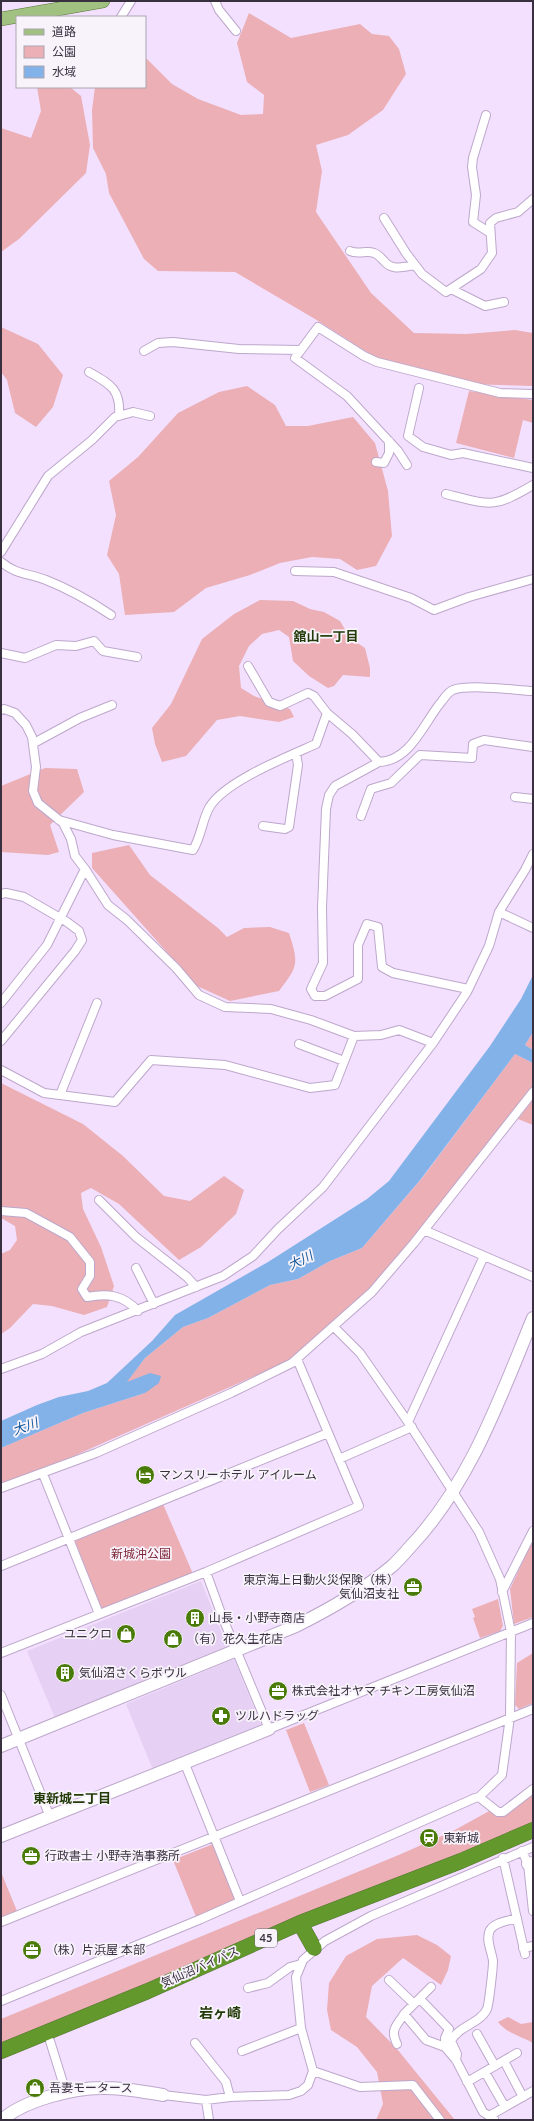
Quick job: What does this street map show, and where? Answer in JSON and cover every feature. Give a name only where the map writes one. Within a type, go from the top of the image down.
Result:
[{"type":"highway","name":"気仙沼バイパス","points":[[1,2051],[148,1990],[300,1923],[461,1861],[533,1830]]},
{"type":"highway","points":[[300,1923],[314,1948]]},
{"type":"main road","points":[[18,16],[102,1]]},
{"type":"main road","points":[[1,19],[16,16]]},
{"type":"street","points":[[122,16],[131,1]]},
{"type":"street","points":[[215,1],[219,10],[236,31]]},
{"type":"street","points":[[486,115],[473,158],[472,167],[476,194],[472,214],[473,222],[489,232]]},
{"type":"street","points":[[384,218],[422,274],[446,292],[481,269],[487,261],[492,253],[489,232],[490,223],[496,218],[518,212],[533,199]]},
{"type":"street","points":[[350,251],[356,253],[368,251],[377,254],[387,266],[394,268],[416,265]]},
{"type":"street","points":[[451,289],[485,306],[504,302]]},
{"type":"street","points":[[407,465],[389,441],[347,396],[295,358],[318,326],[364,356],[376,362],[500,392],[533,394]]},
{"type":"street","points":[[144,351],[158,343],[173,342],[239,348],[301,350]]},
{"type":"street","points":[[89,372],[109,383],[114,390],[120,404],[119,416]]},
{"type":"street","points":[[419,388],[408,436],[423,447],[451,455],[463,453],[533,468]]},
{"type":"street","points":[[1,552],[48,476],[92,440],[115,417],[134,412],[150,416]]},
{"type":"street","points":[[376,462],[384,463],[387,459],[389,441]]},
{"type":"street","points":[[446,494],[485,504],[507,500],[533,485]]},
{"type":"street","points":[[1,562],[9,569],[21,574],[44,579],[65,588],[90,600],[111,614]]},
{"type":"street","points":[[294,571],[334,572],[411,598],[434,610],[469,597],[533,578]]},
{"type":"street","points":[[1,653],[25,658],[56,645],[76,646],[94,642],[103,651],[137,657]]},
{"type":"street","points":[[248,666],[270,702],[280,706],[308,693],[314,696],[327,713],[352,734],[379,762]]},
{"type":"street","points":[[468,989],[393,973],[382,967],[378,927],[367,924],[358,945],[358,979],[325,996],[315,996],[311,990],[323,963],[323,900],[326,808],[329,795],[335,786],[379,762],[390,762],[416,740],[437,707],[451,690],[463,688],[533,691]]},
{"type":"street","points":[[34,743],[80,718],[112,705]]},
{"type":"street","points":[[1,710],[4,709],[15,713],[26,725],[34,743],[36,767],[33,791],[38,803],[63,823],[71,839],[74,856],[85,869],[108,905],[128,920],[176,968],[199,995],[225,1007],[271,1009],[311,1020],[354,1036],[381,1035],[399,1030],[433,1043]]},
{"type":"street","points":[[59,820],[113,835],[193,850],[198,842],[210,807],[230,786],[273,763],[316,744],[327,713]]},
{"type":"street","points":[[361,816],[371,789],[391,784],[420,755],[472,758],[473,744],[484,740],[533,747]]},
{"type":"street","points":[[263,826],[285,829],[289,827],[298,765],[296,753]]},
{"type":"street","points":[[515,797],[533,799]]},
{"type":"street","points":[[1,1369],[42,1354],[81,1332],[138,1311],[223,1276],[253,1256],[278,1229],[323,1187],[433,1043],[468,989],[489,946],[498,912],[533,854]]},
{"type":"street","points":[[1,1003],[47,945],[62,919],[85,869]]},
{"type":"street","points":[[1,894],[6,893],[24,897],[62,919],[79,931],[82,940],[75,951],[1,1041]]},
{"type":"street","points":[[498,912],[533,928]]},
{"type":"street","points":[[60,1095],[97,1003]]},
{"type":"street","points":[[1,1070],[44,1093],[115,1102],[151,1060],[226,1065],[310,1088],[335,1084],[354,1036]]},
{"type":"street","points":[[299,1044],[344,1061]]},
{"type":"street","points":[[1,1488],[43,1474],[96,1453],[231,1393],[296,1359],[372,1292],[424,1230],[533,1092]]},
{"type":"street","points":[[99,1200],[136,1237],[187,1277],[196,1287]]},
{"type":"street","points":[[1,1211],[26,1213],[70,1237],[90,1262],[90,1276],[82,1289],[87,1297],[104,1293],[128,1300],[138,1311]]},
{"type":"street","points":[[424,1230],[533,1277]]},
{"type":"street","points":[[339,1459],[410,1425],[484,1256]]},
{"type":"street","points":[[136,1268],[154,1304]]},
{"type":"street","points":[[1,1746],[237,1651],[336,1606],[393,1566],[422,1534],[453,1492],[488,1426],[533,1318]]},
{"type":"street","points":[[1,2001],[240,1901],[479,1797],[502,1775],[510,1717],[511,1632],[500,1579],[480,1532],[410,1425],[360,1354],[334,1327]]},
{"type":"street","points":[[1,1653],[206,1572],[360,1506],[296,1359]]},
{"type":"street","points":[[1,1566],[328,1433]]},
{"type":"street","points":[[43,1474],[99,1614]]},
{"type":"street","points":[[502,1592],[533,1531]]},
{"type":"street","points":[[206,1572],[269,1729]]},
{"type":"street","points":[[1,1836],[185,1764],[533,1623]]},
{"type":"street","points":[[1,1695],[50,1817]]},
{"type":"street","points":[[1,1922],[214,1835],[283,1810],[533,1709]]},
{"type":"street","points":[[185,1764],[240,1901]]},
{"type":"street","points":[[479,1797],[498,1812],[503,1812],[533,1789]]},
{"type":"street","points":[[43,2098],[105,2088],[206,2100],[230,2097],[289,2095],[301,2090],[308,2085],[313,2071],[301,2028],[296,1977],[301,1964],[314,1948],[371,1916],[503,1858],[533,1847]]},
{"type":"street","points":[[522,1851],[531,1864],[533,1911]]},
{"type":"street","points":[[503,1858],[524,1951],[533,1946]]},
{"type":"street","points":[[456,2060],[457,2054],[451,2042],[454,2035],[482,2016],[487,2008],[493,1960],[488,1939],[489,1931],[497,1924],[517,1918]]},
{"type":"street","points":[[248,1988],[268,1983],[290,1967],[301,1964]]},
{"type":"street","points":[[389,1980],[417,2001],[449,2029],[445,2038],[445,2047]]},
{"type":"street","points":[[397,2044],[393,2035],[394,2028],[404,2014],[431,1987]]},
{"type":"street","points":[[404,2014],[426,2040],[445,2047],[456,2060],[483,2112],[493,2119],[505,2107],[533,2091]]},
{"type":"street","points":[[242,2051],[301,2028]]},
{"type":"street","points":[[477,2034],[495,2066]]},
{"type":"street","points":[[2,2120],[22,2107],[43,2098],[64,2086],[50,2041]]},
{"type":"street","points":[[195,2043],[226,2082],[230,2097]]},
{"type":"street","points":[[467,2082],[518,2053]]},
{"type":"street","points":[[504,2061],[523,2097]]},
{"type":"street","points":[[313,2071],[360,2087],[413,2085],[440,2120]]},
{"type":"street","points":[[485,2072],[505,2107]]},
{"type":"street","points":[[206,2100],[209,2120]]},
{"type":"shaded area","points":[[201,1581],[228,1648],[55,1718],[27,1651]]},
{"type":"shaded area","points":[[234,1659],[262,1727],[153,1770],[126,1704]]},
{"type":"green space","points":[[249,13],[291,38],[360,24],[372,34],[389,36],[399,49],[406,74],[383,110],[348,135],[316,145],[322,171],[316,212],[371,293],[414,333],[466,334],[515,330],[533,333],[533,386],[464,384],[416,367],[376,358],[315,319],[235,272],[158,271],[144,259],[109,193],[106,174],[93,148],[92,110],[95,88],[146,88],[146,58],[172,84],[198,99],[241,115],[263,114],[264,95],[247,82],[237,43]]},
{"type":"green space","points":[[37,88],[71,88],[81,96],[90,145],[86,173],[19,239],[1,252],[1,128],[31,138],[41,111]]},
{"type":"green space","points":[[1,327],[38,344],[63,375],[53,407],[36,427],[15,413],[7,380],[1,372]]},
{"type":"green space","points":[[247,386],[275,405],[286,426],[308,426],[353,417],[375,443],[388,491],[392,536],[376,566],[357,570],[340,559],[312,557],[280,563],[250,575],[206,588],[174,612],[125,615],[119,574],[107,555],[116,515],[109,481],[138,457],[178,413],[219,392]]},
{"type":"green space","points":[[469,391],[533,400],[533,423],[523,420],[514,458],[456,443]]},
{"type":"green space","points":[[260,600],[293,601],[310,609],[324,612],[340,621],[350,638],[365,648],[370,668],[370,677],[343,675],[334,686],[328,688],[309,676],[293,661],[289,637],[279,630],[262,634],[249,646],[239,666],[241,688],[254,696],[290,709],[294,717],[279,722],[240,716],[217,720],[186,756],[162,762],[155,744],[152,728],[171,704],[202,639],[234,614]]},
{"type":"green space","points":[[45,768],[77,769],[84,792],[50,825],[59,852],[48,855],[1,852],[1,786]]},
{"type":"green space","points":[[129,845],[150,875],[218,928],[227,937],[244,928],[270,927],[289,933],[294,952],[295,964],[290,976],[279,991],[230,1001],[197,986],[92,868],[92,853]]},
{"type":"green space","points":[[533,1032],[533,1050],[525,1045]]},
{"type":"green space","points":[[515,1054],[533,1063],[533,1091],[367,1293],[289,1361],[42,1470],[1,1484],[1,1448],[83,1413],[145,1393],[132,1382],[126,1383],[145,1358],[183,1327],[208,1318],[270,1285],[298,1279],[330,1261],[362,1248],[423,1177]]},
{"type":"green space","points":[[1,1083],[83,1124],[123,1156],[164,1196],[190,1201],[224,1176],[244,1190],[236,1214],[201,1247],[179,1260],[119,1204],[91,1188],[81,1193],[83,1209],[101,1247],[114,1286],[107,1307],[84,1315],[52,1306],[33,1304],[10,1328],[1,1334],[1,1254],[10,1250],[17,1240],[15,1226],[1,1218]]},
{"type":"green space","points":[[533,1099],[533,1125],[518,1119]]},
{"type":"green space","name":"新城沖公園","points":[[163,1504],[193,1574],[102,1610],[75,1541]]},
{"type":"green space","points":[[533,1540],[533,1617],[514,1624],[510,1589]]},
{"type":"green space","points":[[498,1599],[503,1626],[500,1631],[480,1638],[473,1618],[475,1617],[472,1609]]},
{"type":"green space","points":[[533,1653],[533,1703],[519,1709],[515,1705],[517,1663]]},
{"type":"green space","points":[[304,1723],[329,1785],[310,1792],[286,1730]]},
{"type":"green space","points":[[533,1794],[533,1823],[400,1880],[300,1918],[1,2046],[1,2019],[401,1854],[453,1831],[491,1810],[509,1811]]},
{"type":"green space","points":[[213,1844],[236,1900],[196,1917],[173,1860]]},
{"type":"green space","points":[[1,1872],[17,1911],[1,1917]]},
{"type":"green space","points":[[417,1935],[437,1945],[451,1956],[448,1970],[441,1985],[403,1958],[372,1986],[366,2017],[397,2049],[455,2120],[376,2120],[383,2104],[377,2072],[357,2047],[331,2030],[327,2010],[329,1983],[346,1956],[377,1939]]},
{"type":"green space","points":[[508,2017],[521,2024],[533,2022],[533,2043],[509,2032],[501,2026],[498,2022]]},
{"type":"water","name":"大川","points":[[533,975],[533,1032],[525,1045],[533,1050],[533,1063],[515,1054],[421,1179],[362,1248],[330,1261],[298,1279],[270,1285],[208,1318],[183,1327],[145,1358],[127,1382],[150,1373],[161,1376],[159,1383],[145,1393],[83,1413],[1,1448],[1,1421],[59,1397],[88,1391],[107,1383],[152,1341],[175,1315],[268,1262],[367,1199],[389,1181],[490,1046],[521,999]]},
{"type":"place","name":"マンスリーホテル アイルーム","points":[[145,1475]]},
{"type":"place","name":"東京海上日動火災保険（株） 気仙沼支社","points":[[413,1587]]},
{"type":"place","name":"山長・小野寺商店","points":[[195,1618]]},
{"type":"place","name":"ユニクロ","points":[[126,1634]]},
{"type":"place","name":"（有）花久生花店","points":[[173,1639]]},
{"type":"place","name":"気仙沼さくらボウル","points":[[65,1673]]},
{"type":"place","name":"株式会社オヤマ チキン工房気仙沼","points":[[278,1691]]},
{"type":"place","name":"ツルハドラッグ","points":[[221,1716]]},
{"type":"place","name":"東新城","points":[[429,1838]]},
{"type":"place","name":"行政書士 小野寺浩事務所","points":[[31,1856]]},
{"type":"place","name":"（株）片浜屋 本部","points":[[32,1950]]},
{"type":"place","name":"吾妻モータース","points":[[35,2088]]},
{"type":"district","name":"舘山一丁目","points":[[326,636]]},
{"type":"district","name":"東新城二丁目","points":[[72,1798]]},
{"type":"district","name":"岩ヶ崎","points":[[220,2013]]}]
